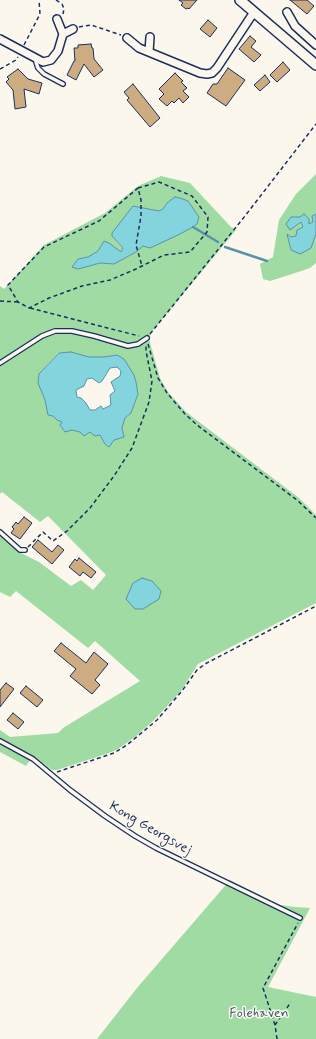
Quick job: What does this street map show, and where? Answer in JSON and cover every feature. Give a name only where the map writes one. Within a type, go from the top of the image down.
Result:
[{"type":"street","points":[[240,0],[316,65]]},
{"type":"street","points":[[127,38],[139,48],[200,73],[207,74],[217,68],[254,12]]},
{"type":"street","points":[[287,12],[295,26],[316,45]]},
{"type":"street","points":[[0,39],[43,62],[51,60],[58,51],[63,34],[57,19]]},
{"type":"street","points":[[63,34],[73,29]]},
{"type":"street","points":[[149,52],[150,37]]},
{"type":"lane","points":[[37,59],[36,62],[38,68],[44,74],[63,84]]},
{"type":"lane","points":[[0,363],[42,336],[55,331],[72,331],[128,346],[138,344],[147,338]]},
{"type":"lane","points":[[0,532],[20,550],[25,550]]},
{"type":"lane","name":"Kong Georgsvej","points":[[0,741],[34,759],[70,790],[105,816],[149,844],[300,918]]},
{"type":"path","points":[[0,69],[16,60],[40,14],[40,0]]},
{"type":"path","points":[[56,0],[62,4],[64,9],[60,26]]},
{"type":"path","points":[[73,29],[91,25],[127,38]]},
{"type":"path","points":[[25,550],[43,532],[54,541],[67,531],[90,508],[114,476],[132,448],[149,402],[152,381],[146,351],[147,338],[246,216],[316,124]]},
{"type":"path","points":[[18,302],[8,285],[44,247],[99,221],[138,189],[159,182],[192,196],[208,217],[207,232],[190,252],[164,255],[110,280],[82,286],[49,298],[30,308]]},
{"type":"path","points":[[138,189],[141,200],[141,216],[136,245],[142,266]]},
{"type":"path","points":[[0,301],[18,302],[30,308],[147,338]]},
{"type":"path","points":[[147,338],[158,378],[167,393],[185,414],[197,426],[297,500],[316,518]]},
{"type":"path","points":[[51,773],[60,772],[114,753],[127,745],[157,720],[182,691],[197,670],[205,664],[316,606]]},
{"type":"path","points":[[277,1039],[275,1026],[263,988],[300,918]]},
{"type":"path","points":[[275,1026],[291,1002]]},
{"type":"green space","points":[[316,174],[316,214],[312,216],[313,222],[309,225],[309,219],[304,214],[295,227],[301,222],[303,227],[296,236],[291,237],[287,234],[289,240],[314,240],[316,234],[316,263],[310,268],[270,281],[263,279],[260,264],[273,257],[279,220],[296,194]]},
{"type":"green space","points":[[161,176],[190,183],[231,227],[236,230],[151,333],[149,339],[160,378],[168,392],[186,412],[299,498],[316,515],[316,603],[198,664],[181,691],[154,720],[135,737],[118,749],[57,770],[52,770],[33,756],[26,766],[0,752],[0,730],[10,737],[58,733],[63,728],[140,681],[95,641],[88,648],[16,591],[10,597],[0,592],[0,535],[21,553],[39,562],[71,586],[81,580],[93,590],[106,575],[48,516],[40,522],[2,492],[0,494],[0,286],[4,289],[44,245],[105,213],[138,186]],"holes":[[[175,197],[188,201],[199,217],[197,224],[178,235],[143,246],[136,252],[114,264],[100,263],[78,269],[78,259],[88,257],[98,251],[104,241],[121,253],[123,249],[112,236],[133,207],[159,211]],[[71,352],[89,357],[117,355],[124,359],[134,375],[138,394],[131,413],[125,418],[122,428],[124,437],[114,440],[109,447],[105,444],[100,435],[72,430],[53,416],[48,415],[45,400],[38,383],[39,374],[58,353]]]},
{"type":"green space","name":"Folehaven","points":[[230,880],[280,905],[310,908],[268,987],[316,997],[316,1039],[97,1039],[137,988]]},
{"type":"water","points":[[175,197],[188,201],[199,217],[197,224],[193,227],[150,248],[143,246],[136,252],[114,264],[100,263],[78,269],[72,267],[78,259],[88,257],[98,251],[104,241],[121,252],[123,248],[112,236],[112,233],[133,206],[159,211]]},
{"type":"water","points":[[304,214],[309,219],[309,224],[313,222],[312,216],[316,214],[316,234],[311,248],[300,254],[291,250],[287,234],[291,237],[296,236],[297,230],[303,227],[301,222],[290,230],[286,224],[291,217],[300,217]]},
{"type":"water","points":[[71,352],[89,357],[117,355],[124,359],[134,375],[138,394],[131,413],[125,418],[122,428],[124,437],[114,440],[109,447],[105,444],[100,435],[95,436],[90,432],[84,436],[80,432],[72,430],[65,432],[60,425],[62,422],[53,416],[48,415],[45,400],[38,383],[39,374],[59,353]],"holes":[[[117,367],[121,371],[120,376],[111,382],[115,391],[110,395],[111,405],[103,409],[101,406],[95,410],[90,410],[86,403],[81,398],[77,397],[76,390],[84,386],[87,379],[92,378],[99,383],[102,381],[110,368]]]},
{"type":"water","points":[[142,578],[152,581],[161,591],[159,599],[143,609],[135,609],[126,599],[133,583]]},
{"type":"building","points":[[179,0],[197,0],[189,9],[186,9],[181,5],[183,3]]},
{"type":"building","points":[[290,0],[307,0],[314,6],[307,14]]},
{"type":"building","points":[[208,20],[217,28],[210,37],[200,29]]},
{"type":"building","points":[[250,36],[256,41],[251,47],[261,55],[254,62],[239,49]]},
{"type":"building","points":[[91,44],[94,59],[103,70],[94,77],[84,64],[76,80],[67,75],[75,61],[74,48],[78,48],[78,45]]},
{"type":"building","points":[[283,62],[290,70],[277,82],[270,75]]},
{"type":"building","points":[[228,68],[245,80],[226,106],[207,93],[213,84],[217,84]]},
{"type":"building","points":[[18,69],[28,79],[42,83],[39,94],[24,89],[26,107],[15,109],[13,90],[6,82],[9,79],[7,77]]},
{"type":"building","points":[[175,73],[183,81],[181,82],[187,88],[183,91],[189,97],[183,103],[179,98],[174,103],[172,101],[167,106],[159,99],[164,94],[159,89]]},
{"type":"building","points":[[265,75],[270,82],[260,91],[254,85]]},
{"type":"building","points":[[133,84],[160,118],[150,127],[127,100],[129,98],[124,92]]},
{"type":"building","points":[[24,517],[32,523],[20,539],[11,533],[14,529],[12,527],[16,522],[18,524]]},
{"type":"building","points":[[38,540],[52,552],[58,545],[64,550],[52,564],[32,547]]},
{"type":"building","points":[[79,558],[96,572],[91,578],[83,572],[80,576],[69,567],[75,559],[77,561]]},
{"type":"building","points":[[61,643],[86,663],[94,652],[108,664],[95,680],[100,685],[92,694],[70,676],[76,669],[54,651]]},
{"type":"building","points":[[6,683],[14,689],[0,707],[0,690]]},
{"type":"building","points":[[26,686],[43,700],[37,707],[20,693]]},
{"type":"building","points":[[13,713],[24,722],[18,729],[7,720]]},
{"type":"waterway","points":[[193,227],[218,242]]},
{"type":"waterway","points":[[225,247],[267,261]]}]
